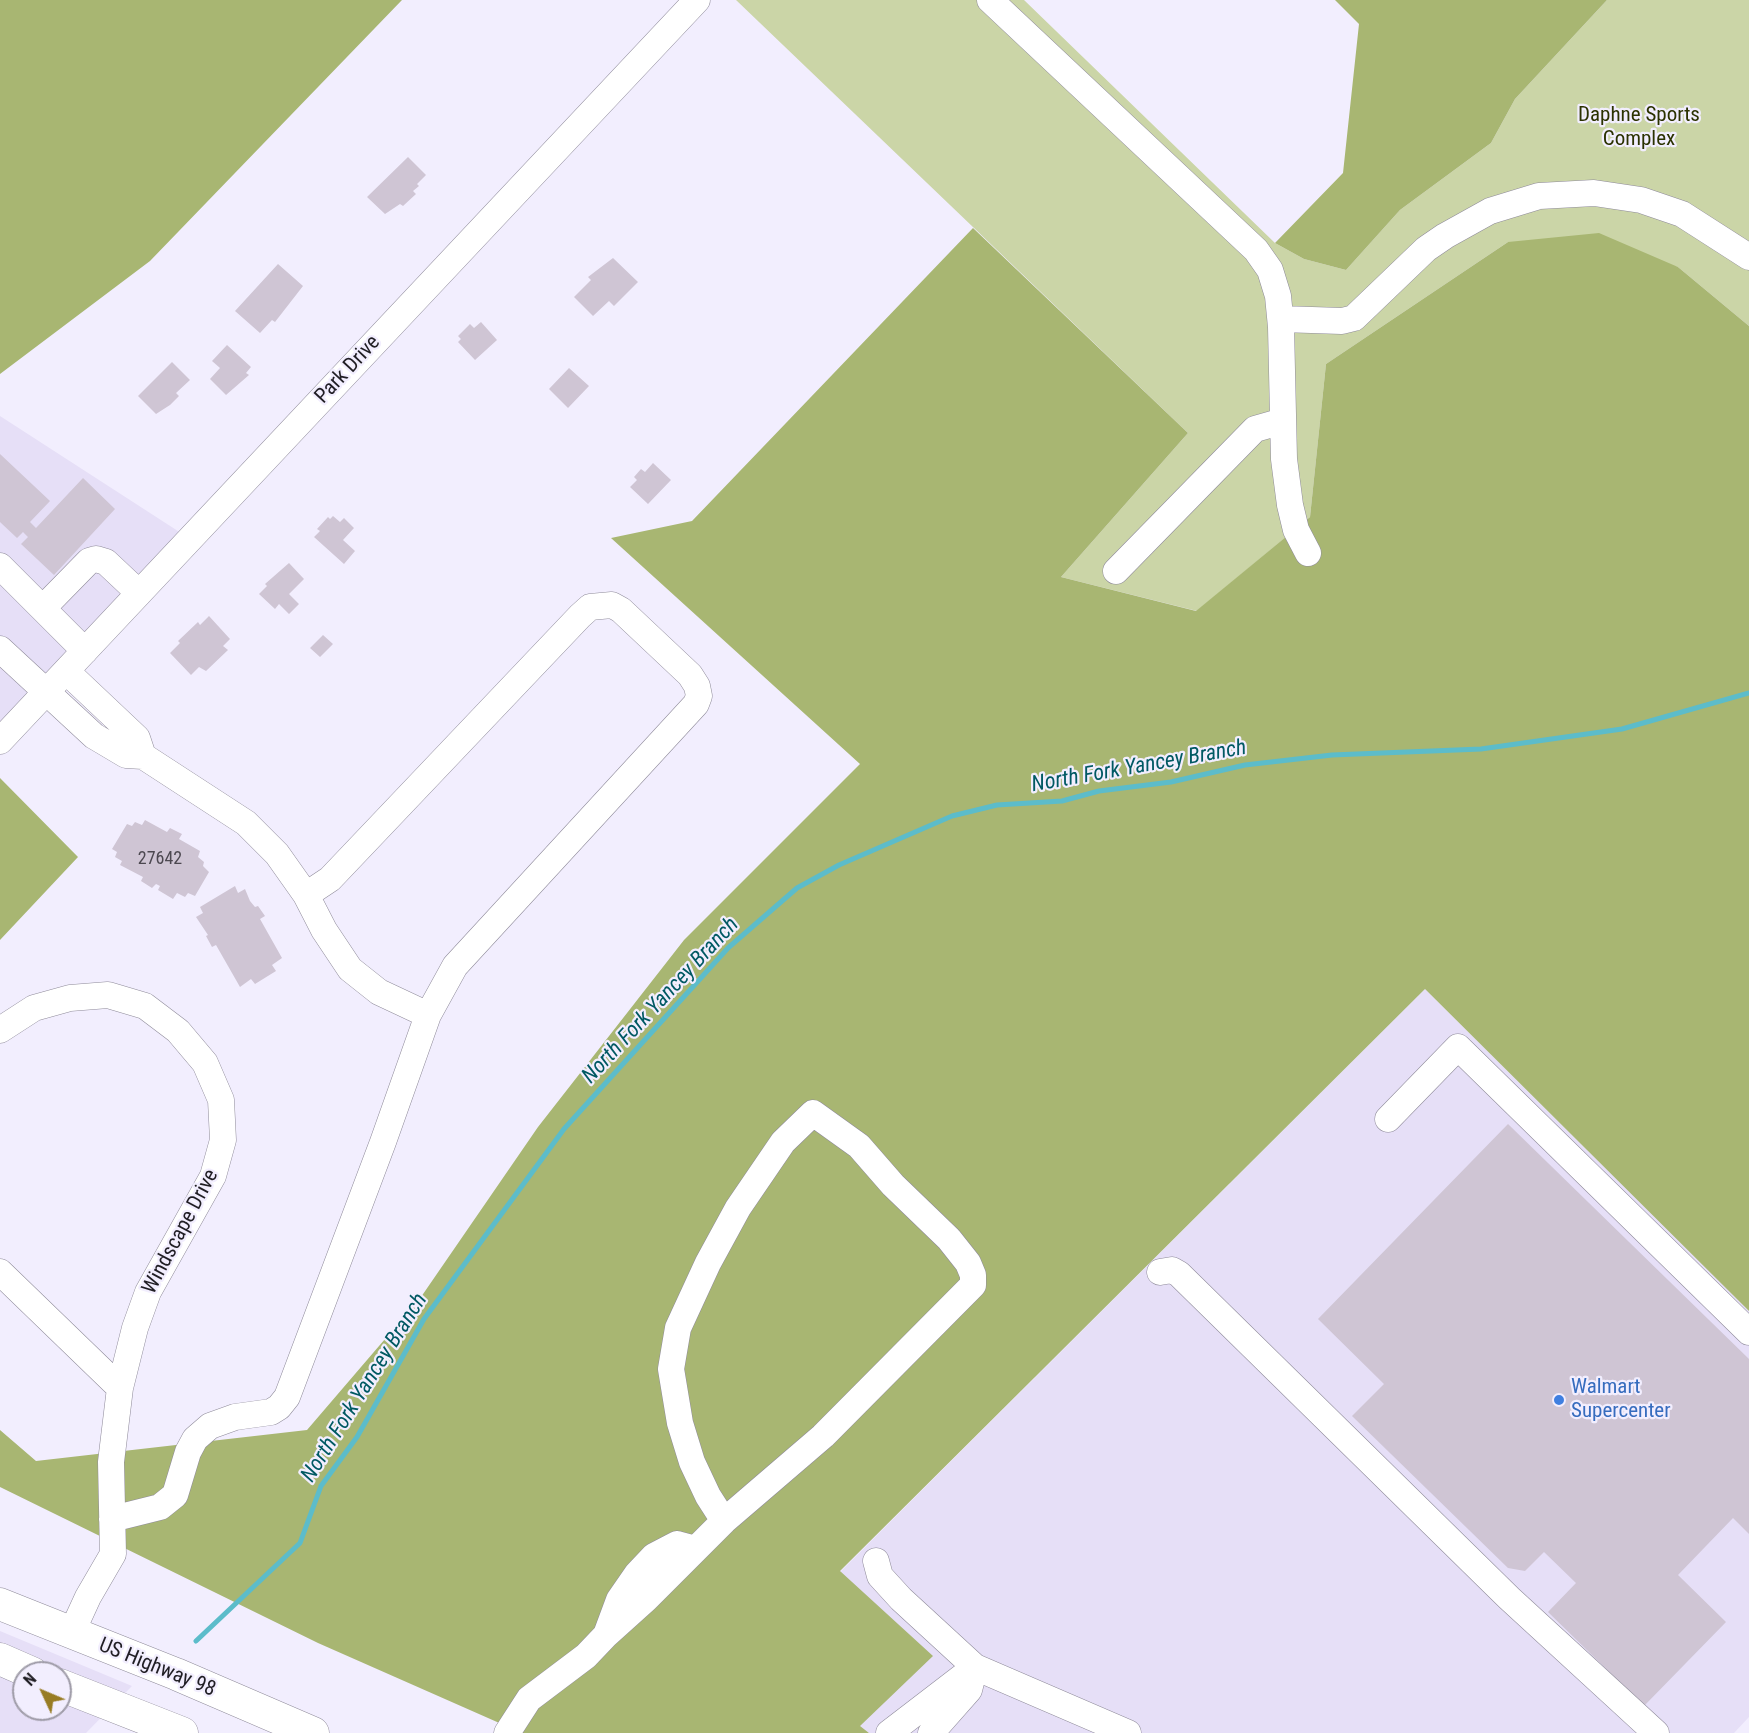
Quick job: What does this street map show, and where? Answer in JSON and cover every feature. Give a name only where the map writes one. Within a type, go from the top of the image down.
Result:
[{"type":"main road","name":"US Highway 98","points":[[0,1604],[176,1674],[313,1733]]},
{"type":"main road","points":[[72,1690],[182,1733]]},
{"type":"street","name":"Park Drive","points":[[0,741],[697,0]]},
{"type":"street","points":[[990,0],[1256,250],[1270,270],[1278,296],[1281,319],[1284,459],[1290,505],[1296,530],[1308,553]]},
{"type":"street","points":[[1281,319],[1342,321],[1354,318],[1426,249],[1444,236],[1491,212],[1539,196],[1594,193],[1641,200],[1682,214],[1749,257]]},
{"type":"street","points":[[1116,571],[1255,429],[1283,421]]},
{"type":"street","points":[[43,608],[89,561],[96,559],[106,562],[139,593]]},
{"type":"street","points":[[0,566],[86,651]]},
{"type":"street","points":[[112,1518],[160,1507],[175,1495],[188,1452],[195,1439],[210,1426],[235,1417],[270,1412],[279,1407],[287,1397],[375,1165],[428,1015],[455,966],[696,704],[699,696],[697,686],[680,665],[621,610],[612,605],[590,607],[330,879],[306,895]]},
{"type":"street","points":[[0,649],[94,736],[126,755],[143,756],[246,823],[277,854],[306,895],[324,930],[350,969],[379,992],[428,1015]]},
{"type":"street","points":[[66,671],[137,738],[143,756]]},
{"type":"street","name":"Windscape Drive","points":[[0,1030],[26,1013],[52,1002],[89,995],[108,995],[145,1006],[178,1031],[204,1063],[214,1081],[221,1110],[223,1140],[220,1159],[196,1210],[165,1258],[148,1292],[135,1328],[120,1388],[111,1462],[113,1554],[88,1597],[71,1634]]},
{"type":"street","points":[[1388,1119],[1458,1047],[1749,1332]]},
{"type":"street","points":[[507,1733],[529,1699],[586,1656],[724,1521],[823,1436],[973,1285],[973,1275],[968,1263],[949,1239],[893,1185],[859,1146],[813,1113],[783,1142],[738,1208],[708,1263],[678,1328],[671,1369],[680,1424],[692,1462],[708,1496],[724,1521]]},
{"type":"street","points":[[1160,1272],[1172,1270],[1179,1274],[1509,1598],[1656,1733]]},
{"type":"street","points":[[0,1272],[120,1388]]},
{"type":"street","points":[[876,1561],[880,1576],[901,1599],[975,1667],[1128,1733]]},
{"type":"street","points":[[889,1733],[975,1667]]},
{"type":"street","points":[[931,1733],[969,1690],[975,1667]]},
{"type":"shaded area","points":[[0,416],[198,544],[0,754]]},
{"type":"shaded area","points":[[1425,989],[1749,1311],[1749,1717],[1734,1733],[869,1733],[859,1727],[840,1572]]},
{"type":"shaded area","points":[[0,1631],[72,1661],[132,1686],[86,1733],[0,1733]]},
{"type":"green space","points":[[0,0],[402,0],[150,261],[0,374]]},
{"type":"green space","name":"Daphne Sports Complex","points":[[736,0],[1024,0],[1275,243],[1304,259],[1346,270],[1400,210],[1491,143],[1515,99],[1607,0],[1749,0],[1749,326],[1678,267],[1508,242],[1326,364],[1310,517],[1197,611],[1061,577],[1188,433]]},
{"type":"green space","points":[[1335,0],[1607,0],[1515,99],[1491,143],[1400,210],[1346,270],[1304,259],[1275,243],[1343,173],[1359,24]]},
{"type":"green space","points":[[973,228],[1188,433],[1061,577],[1196,611],[1310,517],[1326,364],[1508,242],[1599,233],[1678,267],[1749,326],[1749,1311],[1425,989],[840,1571],[933,1656],[860,1726],[869,1733],[522,1733],[318,1643],[0,1487],[0,1430],[36,1461],[307,1430],[421,1297],[538,1127],[684,940],[860,764],[611,538],[692,521]]},
{"type":"green space","points":[[0,778],[78,857],[0,940]]},
{"type":"building","points":[[408,157],[426,175],[413,191],[416,194],[403,206],[400,204],[385,214],[367,197]]},
{"type":"building","points":[[613,258],[638,282],[614,306],[609,301],[593,316],[574,297],[591,280],[588,277]]},
{"type":"building","points":[[278,264],[303,286],[275,322],[272,320],[260,333],[235,311]]},
{"type":"building","points":[[481,322],[497,340],[475,360],[458,342],[461,339],[458,336],[470,324],[474,328]]},
{"type":"building","points":[[227,345],[251,367],[246,373],[249,375],[226,395],[210,379],[220,368],[212,361]]},
{"type":"building","points":[[172,362],[190,380],[176,393],[179,396],[170,405],[156,414],[138,396]]},
{"type":"building","points":[[569,368],[589,386],[568,408],[549,389]]},
{"type":"building","points":[[0,454],[50,501],[30,522],[36,528],[83,478],[115,509],[54,575],[21,544],[28,537],[23,532],[17,538],[0,522]]},
{"type":"building","points":[[653,463],[671,480],[648,504],[630,487],[637,480],[634,477],[641,469],[645,472]]},
{"type":"building","points":[[333,516],[340,522],[344,518],[354,528],[343,540],[355,551],[344,564],[314,537],[320,531],[317,529],[328,517],[330,519]]},
{"type":"building","points":[[289,563],[304,579],[289,594],[299,604],[289,614],[279,604],[275,609],[259,594],[267,586],[265,584]]},
{"type":"building","points":[[209,616],[230,639],[223,646],[228,650],[206,671],[199,667],[191,675],[170,653],[180,643],[178,641],[198,622],[200,625]]},
{"type":"building","points":[[323,635],[333,644],[320,657],[310,648]]},
{"type":"building","points":[[145,820],[167,832],[170,828],[182,834],[179,839],[200,851],[198,857],[204,862],[203,866],[209,872],[195,896],[188,893],[185,897],[177,893],[173,899],[158,890],[160,886],[156,884],[152,888],[141,881],[143,877],[120,865],[122,861],[115,857],[117,852],[112,849],[127,824],[132,826],[135,822],[142,825]]},
{"type":"building","points":[[235,886],[238,893],[245,889],[250,901],[255,907],[258,906],[265,916],[260,919],[282,958],[272,965],[276,971],[255,984],[251,979],[240,987],[216,945],[212,947],[206,936],[208,935],[196,917],[203,913],[200,907]]},
{"type":"building","name":"Walmart Supercenter","points":[[1508,1124],[1749,1359],[1749,1534],[1733,1518],[1678,1575],[1726,1622],[1644,1706],[1548,1612],[1576,1583],[1544,1552],[1525,1571],[1508,1568],[1352,1416],[1384,1384],[1318,1319]]},
{"type":"waterway","name":"North Fork Yancey Branch","points":[[196,1641],[300,1543],[321,1486],[357,1437],[424,1319],[564,1129],[728,948],[797,888],[839,865],[952,816],[997,805],[1062,801],[1099,791],[1171,782],[1245,765],[1332,755],[1481,749],[1622,729],[1749,693]]},
{"type":"place","name":"Walmart Supercenter","points":[[1559,1400]]}]
